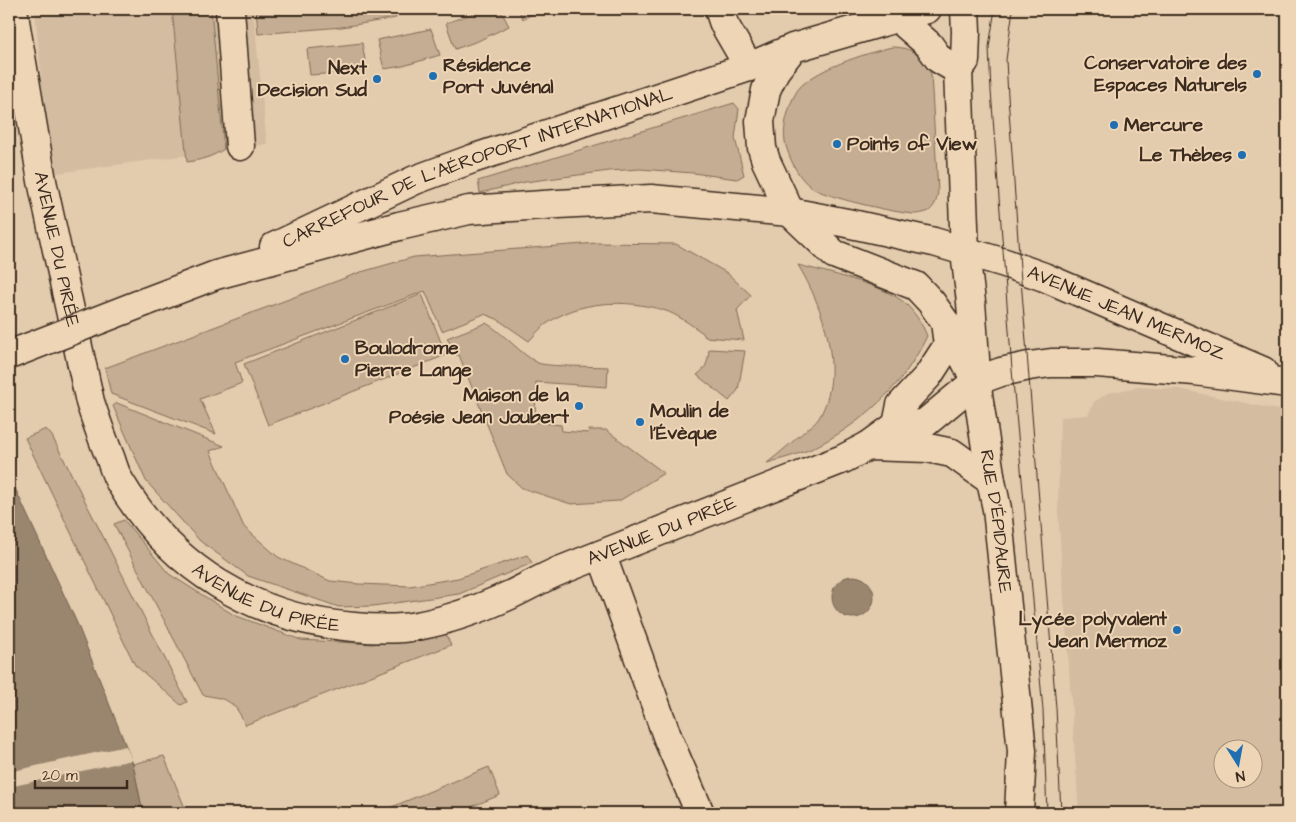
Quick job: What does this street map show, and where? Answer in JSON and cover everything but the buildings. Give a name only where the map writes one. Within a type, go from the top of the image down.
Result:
[{"type":"main road","name":"AVENUE DU PIRÉE","points":[[13,9],[48,210],[96,422],[119,480],[150,525],[187,562],[223,588],[261,606],[300,620],[338,626],[378,629],[414,627],[436,622],[473,611],[557,572],[602,556],[843,458],[868,446],[897,425]]},
{"type":"main road","points":[[230,9],[240,146]]},
{"type":"main road","points":[[719,9],[724,24],[749,67]]},
{"type":"main road","name":"CARREFOUR DE L'AÉROPORT INTERNATIONAL","points":[[216,275],[415,180],[472,158],[749,67],[793,48],[927,9]]},
{"type":"main road","points":[[965,9],[965,61],[958,70],[966,252],[972,302],[976,381]]},
{"type":"main road","points":[[897,17],[929,45],[939,59],[958,70]]},
{"type":"main road","points":[[793,48],[774,70],[766,90],[760,121],[762,148],[766,161],[790,212],[834,254],[916,286],[931,302],[945,322],[976,381]]},
{"type":"main road","name":"CARREFOUR DE L'AÉROPORT INTERNATIONAL","points":[[216,275],[399,226],[469,210],[651,199],[790,212],[934,242],[966,252]]},
{"type":"main road","name":"AVENUE JEAN MERMOZ","points":[[966,252],[1044,277],[1287,382]]},
{"type":"main road","points":[[9,355],[216,275]]},
{"type":"main road","points":[[945,322],[948,345],[928,376],[901,406],[897,425],[924,424],[976,381]]},
{"type":"main road","name":"AVENUE JEAN MERMOZ","points":[[976,381],[1001,372],[1029,366],[1051,363],[1098,362],[1287,382]]},
{"type":"main road","name":"RUE D'ÉPIDAURE","points":[[976,381],[990,480],[997,509],[1022,751],[1019,813]]},
{"type":"main road","points":[[868,446],[928,448],[952,453],[990,480]]},
{"type":"main road","points":[[602,556],[668,739],[700,813]]},
{"type":"shaded area","points":[[35,9],[253,9],[267,144],[50,174]]},
{"type":"shaded area","points":[[172,9],[211,9],[224,149],[206,158],[187,162]]},
{"type":"shaded area","points":[[256,9],[394,9],[396,18],[342,27],[258,34]]},
{"type":"shaded area","points":[[485,9],[500,9],[509,26],[478,41],[455,49],[446,23]]},
{"type":"shaded area","points":[[518,9],[542,9],[523,19]]},
{"type":"shaded area","points":[[431,29],[440,55],[403,66],[384,69],[377,40]]},
{"type":"shaded area","points":[[362,43],[367,71],[310,75],[307,49]]},
{"type":"shaded area","points":[[892,47],[899,47],[916,54],[924,62],[931,74],[938,191],[937,199],[933,206],[929,211],[921,213],[905,213],[877,208],[818,191],[799,175],[791,160],[785,141],[785,124],[790,106],[797,91],[804,83],[840,63]]},
{"type":"shaded area","points":[[734,103],[739,109],[735,138],[744,175],[737,179],[640,169],[525,182],[480,193],[478,181]]},
{"type":"shaded area","points":[[597,243],[676,244],[727,273],[751,295],[737,310],[744,340],[705,337],[703,333],[679,317],[663,310],[648,306],[618,303],[587,306],[572,311],[545,325],[529,341],[497,319],[484,314],[442,331],[425,291],[235,362],[242,383],[200,399],[216,434],[111,394],[105,368],[361,272],[414,257]]},
{"type":"shaded area","points":[[798,265],[855,280],[897,297],[915,315],[927,336],[906,372],[893,388],[864,416],[830,439],[811,449],[767,463],[818,420],[827,400],[831,380],[831,360],[823,319],[816,300]]},
{"type":"shaded area","name":"Boulodrome Pierre Lange","points":[[422,294],[446,355],[268,425],[244,364]]},
{"type":"shaded area","points":[[486,323],[538,363],[561,366],[608,367],[607,387],[536,382],[535,422],[561,425],[562,431],[588,433],[589,430],[606,430],[664,473],[619,501],[571,504],[522,488],[507,474],[459,355],[456,355],[447,338]]},
{"type":"shaded area","points":[[709,349],[745,351],[738,390],[729,401],[697,375],[706,364]]},
{"type":"shaded area","name":"Lycée polyvalent Jean Mermoz","points":[[1138,387],[1179,389],[1287,412],[1287,813],[1079,813],[1058,511],[1060,417],[1088,415],[1094,402],[1108,393]]},
{"type":"shaded area","points":[[117,403],[224,446],[210,451],[244,527],[278,557],[330,581],[410,586],[458,578],[527,555],[532,563],[459,594],[373,606],[339,607],[248,576],[200,541],[146,481],[113,406]]},
{"type":"shaded area","points":[[46,429],[52,436],[187,702],[181,705],[135,665],[25,438]]},
{"type":"shaded area","points":[[9,475],[77,623],[126,746],[133,764],[143,813],[9,813]]},
{"type":"shaded area","points":[[124,520],[169,574],[234,615],[301,640],[373,644],[443,629],[451,645],[245,725],[238,711],[230,702],[203,695],[114,524]]},
{"type":"shaded area","points":[[857,576],[865,579],[871,585],[874,597],[871,609],[865,615],[849,618],[841,615],[835,609],[832,593],[835,585],[841,579]]},
{"type":"shaded area","points":[[164,756],[187,813],[143,813],[133,764]]},
{"type":"shaded area","points":[[489,767],[500,795],[456,813],[377,813]]},
{"type":"pier","points":[[126,746],[132,760],[9,787],[9,772]]},
{"type":"tram line","points":[[995,9],[989,47],[991,91],[1012,370],[1043,710],[1047,813]]},
{"type":"tram line","points":[[1013,9],[1006,60],[1008,96],[1056,708],[1061,813]]},
{"type":"place","name":"Conservatoire des Espaces Naturels","points":[[1257,74]]},
{"type":"place","name":"Résidence Port Juvénal","points":[[433,76]]},
{"type":"place","name":"Next Decision Sud","points":[[377,79]]},
{"type":"place","name":"Mercure","points":[[1114,125]]},
{"type":"place","name":"Points of View","points":[[837,144]]},
{"type":"place","name":"Le Thèbes","points":[[1242,155]]},
{"type":"place","name":"Boulodrome Pierre Lange","points":[[345,359]]},
{"type":"place","name":"Maison de la Poésie Jean Joubert","points":[[579,406]]},
{"type":"place","name":"Moulin de l'Évèque","points":[[640,422]]},
{"type":"place","name":"Lycée polyvalent Jean Mermoz","points":[[1177,630]]}]
